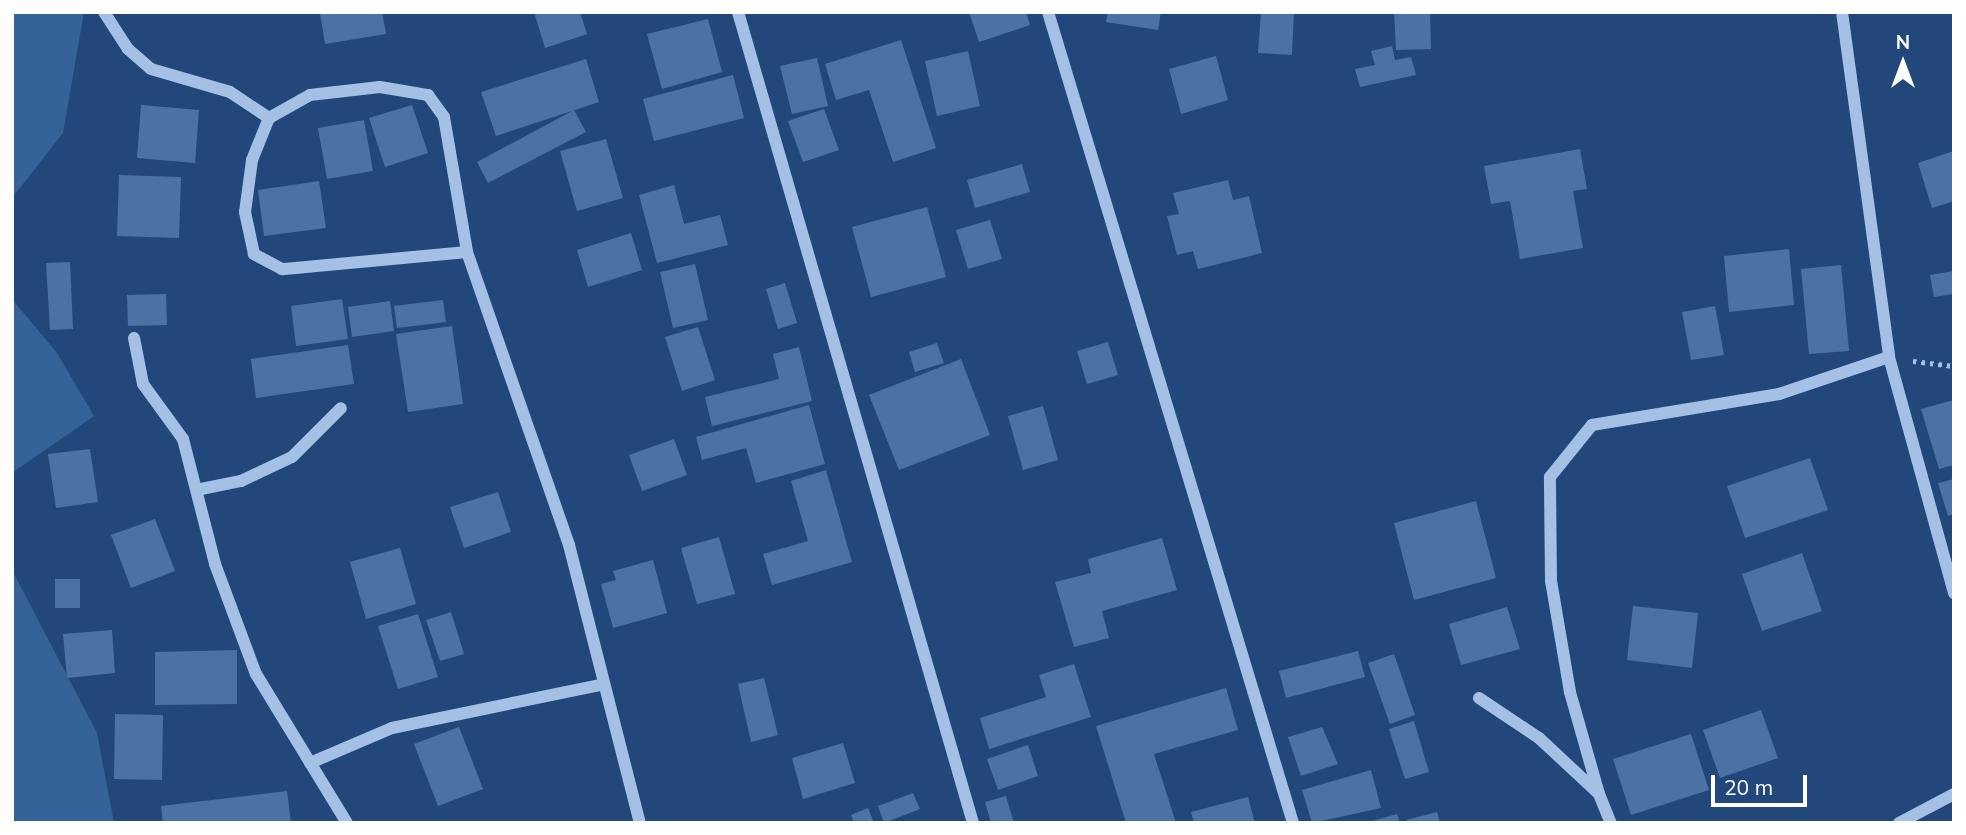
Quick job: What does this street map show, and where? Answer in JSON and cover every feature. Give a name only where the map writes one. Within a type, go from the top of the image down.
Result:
[{"type":"street","points":[[104,12],[128,49],[151,69],[230,92],[270,118]]},
{"type":"street","points":[[738,12],[973,823]]},
{"type":"street","points":[[1048,12],[1293,823]]},
{"type":"street","points":[[1842,12],[1889,357],[1954,593]]},
{"type":"street","points":[[467,251],[282,269],[254,254],[244,212],[253,160],[270,118],[310,95],[380,87],[428,95],[444,117],[467,251],[569,544],[600,685],[640,823]]},
{"type":"street","points":[[134,338],[143,384],[183,439],[201,489],[215,564],[256,674],[347,823]]},
{"type":"street","points":[[1611,823],[1599,794],[1570,692],[1551,581],[1550,477],[1592,425],[1779,394],[1889,357]]},
{"type":"street","points":[[201,489],[241,481],[292,457],[341,408]]},
{"type":"street","points":[[310,763],[392,728],[600,685]]},
{"type":"street","points":[[1479,698],[1539,738],[1599,794]]},
{"type":"street","points":[[1899,823],[1954,794]]},
{"type":"path","points":[[1889,357],[1954,366]]},
{"type":"shaded area","points":[[12,12],[84,12],[63,133],[12,198]]},
{"type":"shaded area","points":[[12,299],[57,353],[94,416],[12,473]]},
{"type":"shaded area","points":[[12,570],[97,733],[114,823],[12,823]]},
{"type":"building","points":[[382,12],[386,34],[325,44],[320,13]]},
{"type":"building","points":[[534,12],[580,12],[587,34],[545,48]]},
{"type":"building","points":[[969,12],[1026,12],[1030,25],[979,42]]},
{"type":"building","points":[[1108,12],[1161,12],[1158,30],[1106,22]]},
{"type":"building","points":[[1261,12],[1294,12],[1292,55],[1258,53]]},
{"type":"building","points":[[1394,12],[1430,12],[1431,49],[1396,50]]},
{"type":"building","points":[[708,19],[722,72],[662,89],[647,34]]},
{"type":"building","points":[[901,40],[936,148],[893,162],[869,90],[836,100],[825,64]]},
{"type":"building","points":[[1392,46],[1395,60],[1411,57],[1416,75],[1360,87],[1355,69],[1375,65],[1371,51]]},
{"type":"building","points":[[968,51],[980,106],[937,116],[925,61]]},
{"type":"building","points":[[1216,56],[1228,100],[1181,114],[1169,69]]},
{"type":"building","points":[[817,58],[828,106],[792,114],[780,66]]},
{"type":"building","points":[[586,59],[599,102],[496,136],[481,92]]},
{"type":"building","points":[[733,75],[744,118],[654,141],[643,99]]},
{"type":"building","points":[[141,105],[199,110],[195,163],[137,158]]},
{"type":"building","points":[[412,105],[428,153],[385,167],[369,118]]},
{"type":"building","points":[[824,109],[839,150],[803,162],[788,121]]},
{"type":"building","points":[[574,110],[586,132],[488,183],[477,162]]},
{"type":"building","points":[[364,120],[373,171],[327,179],[318,128]]},
{"type":"building","points":[[606,139],[623,198],[577,211],[560,151]]},
{"type":"building","points":[[1580,149],[1587,189],[1573,191],[1583,248],[1520,259],[1510,201],[1491,204],[1484,166]]},
{"type":"building","points":[[1954,151],[1954,201],[1932,208],[1918,163]]},
{"type":"building","points":[[1022,164],[1030,192],[975,208],[967,180]]},
{"type":"building","points":[[119,175],[181,177],[179,238],[117,236]]},
{"type":"building","points":[[1228,180],[1233,200],[1249,196],[1262,253],[1198,269],[1193,251],[1177,255],[1167,216],[1179,214],[1173,193]]},
{"type":"building","points":[[319,181],[326,228],[264,236],[258,190]]},
{"type":"building","points":[[674,185],[684,224],[720,215],[728,245],[657,263],[639,195]]},
{"type":"building","points":[[927,207],[946,277],[871,297],[852,227]]},
{"type":"building","points":[[990,220],[1002,259],[968,269],[956,230]]},
{"type":"building","points":[[631,233],[642,270],[588,287],[577,250]]},
{"type":"building","points":[[1789,249],[1794,305],[1729,312],[1724,256]]},
{"type":"building","points":[[70,262],[73,329],[50,330],[46,263]]},
{"type":"building","points":[[695,264],[708,320],[673,328],[660,272]]},
{"type":"building","points":[[1841,265],[1849,351],[1809,354],[1801,269]]},
{"type":"building","points":[[1954,271],[1954,294],[1934,297],[1930,275]]},
{"type":"building","points":[[785,283],[797,323],[778,329],[766,289]]},
{"type":"building","points":[[166,294],[167,325],[128,326],[127,295]]},
{"type":"building","points":[[342,299],[348,339],[296,346],[291,306]]},
{"type":"building","points":[[443,300],[446,322],[397,328],[394,306]]},
{"type":"building","points":[[390,301],[394,331],[352,337],[348,307]]},
{"type":"building","points":[[1715,306],[1724,355],[1691,360],[1682,312]]},
{"type":"building","points":[[452,326],[463,404],[408,412],[396,334]]},
{"type":"building","points":[[698,327],[715,380],[682,391],[665,337]]},
{"type":"building","points":[[1108,342],[1118,375],[1087,384],[1077,351]]},
{"type":"building","points":[[937,343],[944,363],[915,372],[909,352]]},
{"type":"building","points":[[348,345],[354,384],[256,398],[251,359]]},
{"type":"building","points":[[799,347],[812,401],[712,426],[705,397],[779,379],[773,354]]},
{"type":"building","points":[[961,359],[990,435],[899,470],[869,395]]},
{"type":"building","points":[[1954,400],[1954,465],[1939,469],[1921,409]]},
{"type":"building","points":[[809,405],[825,464],[756,483],[746,448],[702,460],[696,437]]},
{"type":"building","points":[[1043,406],[1058,460],[1023,470],[1008,416]]},
{"type":"building","points":[[674,439],[687,475],[642,491],[629,455]]},
{"type":"building","points":[[90,449],[98,502],[56,508],[48,454]]},
{"type":"building","points":[[1810,458],[1828,510],[1745,538],[1727,486]]},
{"type":"building","points":[[826,470],[852,562],[772,585],[763,554],[808,541],[791,481]]},
{"type":"building","points":[[1954,479],[1954,514],[1948,516],[1938,483]]},
{"type":"building","points":[[498,492],[511,532],[464,548],[450,507]]},
{"type":"building","points":[[1476,501],[1496,578],[1414,600],[1394,523]]},
{"type":"building","points":[[155,519],[175,571],[131,588],[111,535]]},
{"type":"building","points":[[719,537],[735,594],[697,604],[681,548]]},
{"type":"building","points":[[1162,538],[1177,590],[1102,611],[1109,638],[1074,647],[1055,582],[1091,573],[1088,559]]},
{"type":"building","points":[[400,548],[416,604],[366,619],[350,562]]},
{"type":"building","points":[[1802,553],[1822,611],[1762,631],[1742,574]]},
{"type":"building","points":[[653,560],[667,613],[613,628],[601,584],[616,580],[613,571]]},
{"type":"building","points":[[55,579],[80,579],[80,608],[55,608]]},
{"type":"building","points":[[1633,606],[1698,613],[1692,668],[1627,660]]},
{"type":"building","points":[[1507,607],[1520,649],[1461,665],[1449,624]]},
{"type":"building","points":[[451,612],[464,654],[440,661],[426,620]]},
{"type":"building","points":[[418,614],[438,677],[398,689],[378,626]]},
{"type":"building","points":[[112,630],[115,673],[67,678],[63,634]]},
{"type":"building","points":[[237,650],[237,704],[155,705],[155,652]]},
{"type":"building","points":[[1358,651],[1365,677],[1286,698],[1279,671]]},
{"type":"building","points":[[1394,654],[1415,715],[1390,724],[1368,663]]},
{"type":"building","points":[[1074,664],[1091,717],[989,749],[980,718],[1046,697],[1039,675]]},
{"type":"building","points":[[764,678],[778,735],[751,742],[738,684]]},
{"type":"building","points":[[1226,688],[1238,730],[1154,754],[1176,823],[1126,823],[1096,726]]},
{"type":"building","points":[[1761,710],[1778,758],[1720,778],[1703,730]]},
{"type":"building","points":[[115,714],[163,715],[162,780],[114,779]]},
{"type":"building","points":[[1414,721],[1429,772],[1405,779],[1389,729]]},
{"type":"building","points":[[459,727],[483,789],[438,806],[414,744]]},
{"type":"building","points":[[1322,727],[1338,764],[1301,776],[1288,737]]},
{"type":"building","points":[[1691,734],[1709,790],[1631,815],[1613,759]]},
{"type":"building","points":[[843,743],[855,783],[803,799],[792,758]]},
{"type":"building","points":[[1028,745],[1038,776],[998,790],[987,759]]},
{"type":"building","points":[[1371,770],[1381,808],[1312,823],[1302,790]]},
{"type":"building","points":[[287,791],[291,823],[163,823],[161,806]]},
{"type":"building","points":[[913,793],[920,809],[884,823],[878,806]]},
{"type":"building","points":[[1006,796],[1014,823],[991,823],[985,802]]},
{"type":"building","points":[[1248,797],[1255,823],[1194,823],[1191,812]]},
{"type":"building","points":[[868,808],[874,823],[854,823],[851,815]]},
{"type":"building","points":[[1437,812],[1440,823],[1407,823],[1406,820]]},
{"type":"building","points":[[1397,814],[1400,823],[1368,823],[1368,822]]}]
